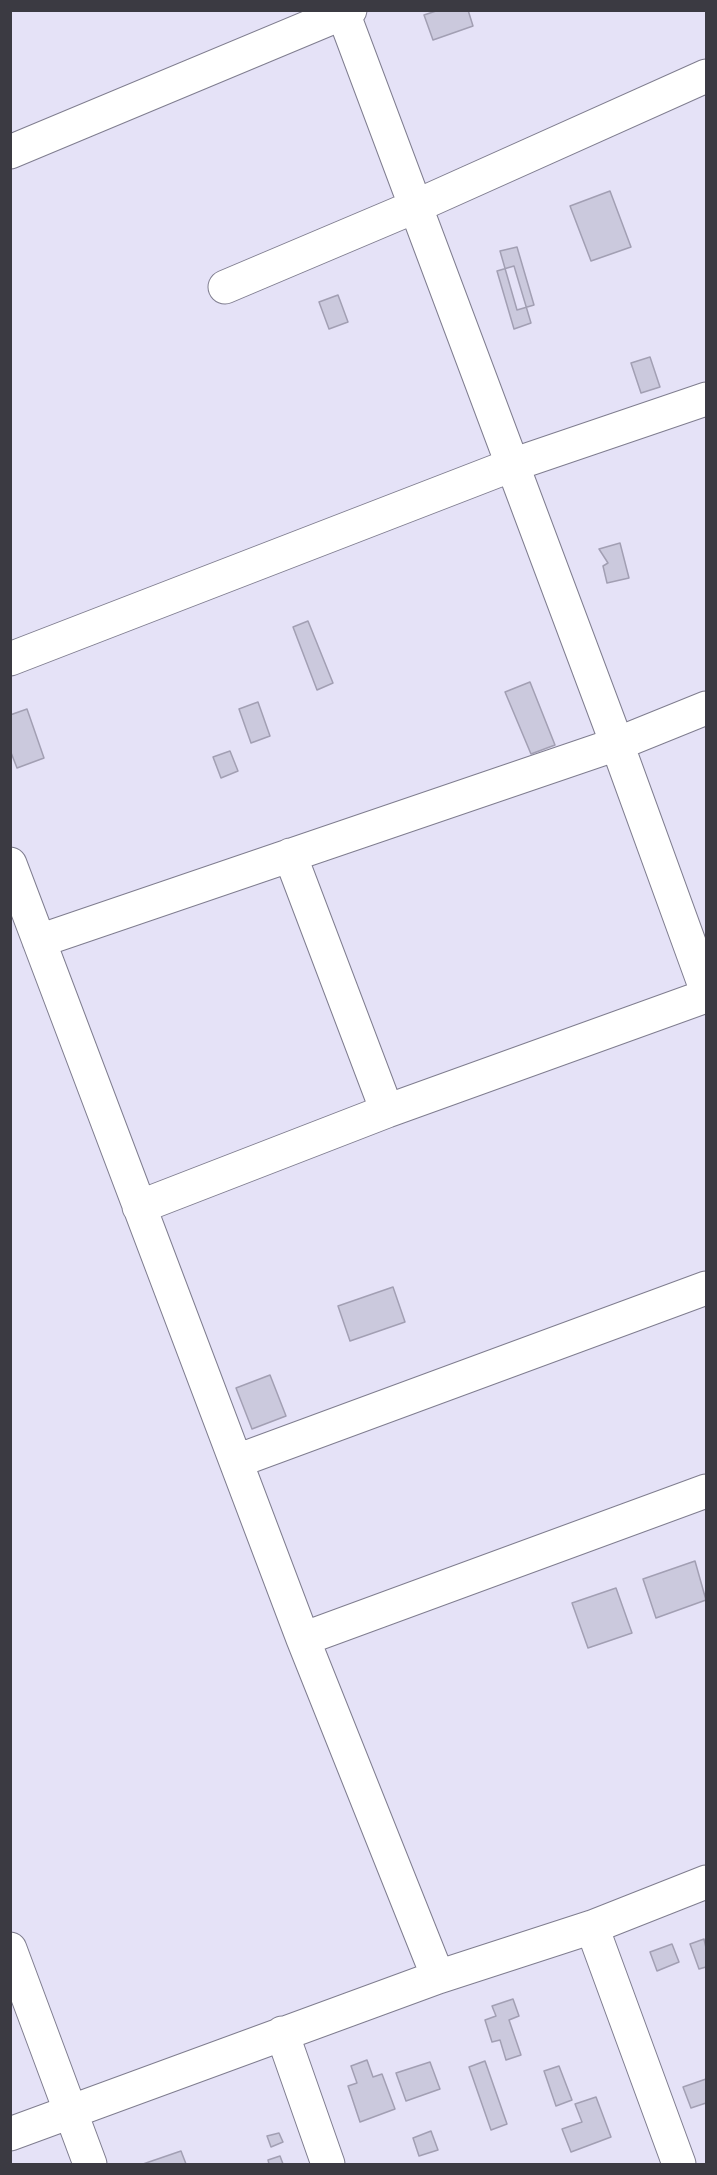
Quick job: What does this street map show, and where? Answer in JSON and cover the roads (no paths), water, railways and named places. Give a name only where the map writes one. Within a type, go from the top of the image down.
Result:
[{"type":"street","points":[[10,152],[345,11],[414,207],[617,744],[706,989]]},
{"type":"street","points":[[225,287],[414,207],[706,76]]},
{"type":"street","points":[[10,659],[512,465],[706,399]]},
{"type":"street","points":[[39,941],[617,744],[706,708]]},
{"type":"street","points":[[290,855],[387,1111]]},
{"type":"street","points":[[10,864],[303,1639],[438,1977]]},
{"type":"street","points":[[139,1207],[387,1111],[706,996]]},
{"type":"street","points":[[237,1461],[706,1288]]},
{"type":"street","points":[[303,1639],[706,1491]]},
{"type":"street","points":[[10,2134],[438,1977],[592,1927],[706,1882]]},
{"type":"street","points":[[592,1927],[679,2164]]},
{"type":"street","points":[[10,1949],[90,2164]]},
{"type":"street","points":[[282,2033],[328,2164]]}]
